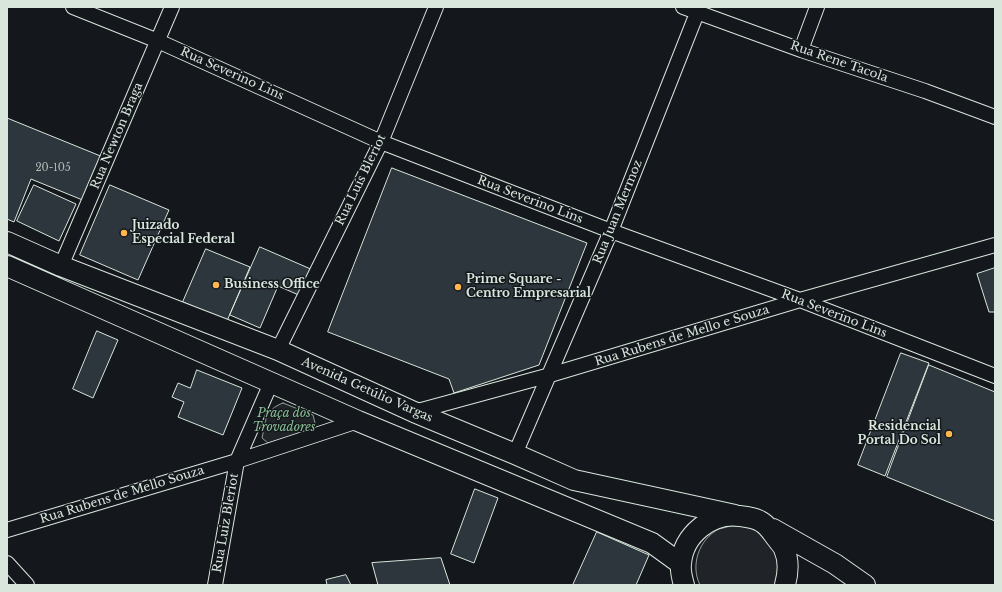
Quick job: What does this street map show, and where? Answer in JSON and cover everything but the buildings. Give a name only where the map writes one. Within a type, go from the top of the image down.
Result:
[{"type":"main road","name":"Avenida Getúlio Vargas","points":[[7,242],[61,266],[278,350],[414,412],[574,480],[734,515],[750,517],[764,523],[835,564],[865,585]]},
{"type":"main road","name":"Avenida Getúlio Vargas","points":[[7,266],[358,421],[652,543],[680,577]]},
{"type":"main road","name":"Avenida Getúlio Vargas","points":[[680,577],[684,551],[690,539],[698,529],[709,521],[722,516],[734,515]]},
{"type":"main road","points":[[764,523],[784,548],[788,566],[785,585]]},
{"type":"street","name":"Rua Severino Lins","points":[[73,7],[158,41],[381,142],[611,232],[800,300],[995,376]]},
{"type":"street","name":"Rua Newton Braga","points":[[61,266],[172,7]]},
{"type":"street","name":"Rua Luís Bleriot","points":[[278,350],[381,142],[436,7]]},
{"type":"street","name":"Rua Rene Tacola","points":[[683,7],[801,50],[925,91],[995,117]]},
{"type":"street","points":[[801,50],[817,7]]},
{"type":"street","name":"Rua Juan Mermoz","points":[[515,454],[611,232],[697,13]]},
{"type":"street","name":"Rua Rubens de Mello e Souza","points":[[414,412],[550,375],[994,243]]},
{"type":"street","points":[[237,460],[271,383]]},
{"type":"street","points":[[237,460],[358,421]]},
{"type":"street","name":"Rua Rubens de Mello Souza","points":[[7,530],[237,460]]},
{"type":"street","name":"Rua Luiz Bleriot","points":[[215,585],[237,460]]},
{"type":"street","points":[[7,563],[27,585]]},
{"type":"green space","name":"Praça dos Trovadores","points":[[283,403],[313,415],[315,423],[311,430],[268,443],[262,438],[265,421],[272,409]]},
{"type":"green space","points":[[731,526],[741,526],[756,530],[770,544],[777,555],[779,566],[775,585],[700,585],[696,569],[698,553],[706,539],[712,533],[719,529]]},
{"type":"place","name":"Juizado Especial Federal","points":[[124,233]]},
{"type":"place","name":"Business Office","points":[[216,285]]},
{"type":"place","name":"Prime Square - Centro Empresarial","points":[[458,287]]},
{"type":"place","name":"Residencial Portal Do Sol","points":[[949,434]]}]
